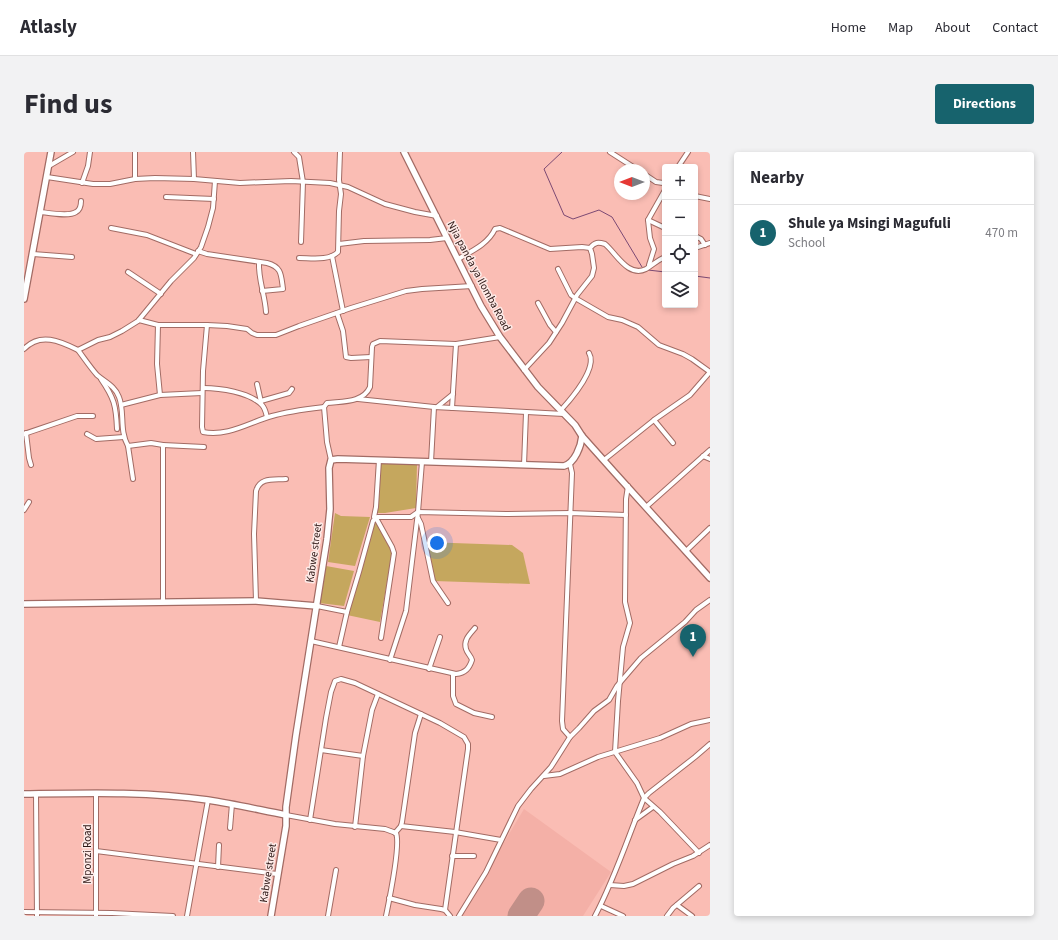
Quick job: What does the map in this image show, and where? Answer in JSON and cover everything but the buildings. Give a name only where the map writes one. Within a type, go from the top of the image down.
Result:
[{"type":"main road","points":[[24,299],[51,152]]},
{"type":"main road","name":"Njia panda ya Ilomba Road","points":[[404,152],[484,311],[500,338],[524,370],[575,425],[582,436],[710,578]]},
{"type":"main road","points":[[331,460],[378,460],[564,466],[570,464],[575,456],[582,436]]},
{"type":"main road","name":"Kabwe street","points":[[271,916],[278,874],[291,770],[317,606],[328,524],[330,487],[329,468],[331,460]]},
{"type":"main road","points":[[24,604],[256,602],[317,606]]},
{"type":"main road","points":[[24,794],[96,793],[158,795],[208,800],[286,815]]},
{"type":"street","points":[[49,166],[73,152]]},
{"type":"street","points":[[82,183],[88,166],[90,152]]},
{"type":"street","points":[[135,152],[135,179]]},
{"type":"street","points":[[193,152],[194,179]]},
{"type":"street","points":[[294,152],[298,157],[303,182],[301,242]]},
{"type":"street","points":[[299,258],[322,258],[332,256],[338,252],[340,152]]},
{"type":"street","points":[[610,152],[629,164]]},
{"type":"street","points":[[680,164],[688,152]]},
{"type":"street","points":[[46,177],[82,183],[110,184],[135,179],[194,179],[245,183],[303,182],[339,184],[356,190],[385,204],[437,216]]},
{"type":"street","points":[[650,178],[662,184]]},
{"type":"street","points":[[78,350],[98,340],[122,332],[139,320],[171,281],[197,253],[207,233],[214,199],[215,181]]},
{"type":"street","points":[[647,268],[651,261],[654,249],[650,238],[648,220],[662,195]]},
{"type":"street","points":[[166,197],[214,199]]},
{"type":"street","points":[[698,197],[710,199]]},
{"type":"street","points":[[41,212],[74,214],[79,209],[81,201]]},
{"type":"street","points":[[648,220],[662,227]]},
{"type":"street","points":[[111,228],[147,235],[197,253],[248,259],[276,266],[279,270],[283,288],[282,290],[262,291]]},
{"type":"street","points":[[458,258],[484,243],[491,237],[495,229],[500,228],[550,249],[590,248],[596,243],[605,244],[630,269],[636,271],[647,268],[654,262],[662,258]]},
{"type":"street","points":[[339,244],[447,238]]},
{"type":"street","points":[[698,238],[705,245]]},
{"type":"street","points":[[698,247],[710,243]]},
{"type":"street","points":[[524,370],[549,343],[575,298],[593,272],[592,254],[590,248]]},
{"type":"street","points":[[33,254],[72,257]]},
{"type":"street","points":[[332,256],[343,311]]},
{"type":"street","points":[[259,262],[266,312]]},
{"type":"street","points":[[558,270],[571,294],[575,298],[608,317],[622,320],[638,327],[659,345],[692,359],[710,372],[690,395],[654,420],[604,460]]},
{"type":"street","points":[[128,272],[161,294]]},
{"type":"street","points":[[139,320],[158,325],[207,325],[246,329],[252,334],[257,335],[276,335],[343,311],[413,290],[472,286]]},
{"type":"street","points":[[538,303],[550,326],[556,332]]},
{"type":"street","points":[[337,313],[344,335],[346,357],[371,357]]},
{"type":"street","points":[[158,325],[157,364],[160,395]]},
{"type":"street","points":[[207,325],[202,393],[202,427],[203,432],[213,433],[231,430],[283,413],[324,407],[327,403],[358,399],[435,407],[526,413],[562,412],[588,372],[592,360],[588,353]]},
{"type":"street","points":[[358,399],[367,393],[370,387],[372,347],[376,342],[456,344],[500,338]]},
{"type":"street","points":[[24,350],[29,344],[38,340],[46,339],[78,350],[108,389],[115,403],[117,429]]},
{"type":"street","points":[[452,408],[456,344]]},
{"type":"street","points":[[98,376],[112,385],[121,404],[124,437],[128,446],[133,479]]},
{"type":"street","points":[[257,384],[267,417]]},
{"type":"street","points":[[203,388],[224,389],[238,393],[263,406]]},
{"type":"street","points":[[261,401],[289,393],[292,389]]},
{"type":"street","points":[[121,404],[160,395],[202,393]]},
{"type":"street","points":[[431,462],[435,407],[453,393]]},
{"type":"street","points":[[324,407],[327,442],[331,460]]},
{"type":"street","points":[[524,465],[526,413]]},
{"type":"street","points":[[31,465],[25,433],[77,416],[93,416]]},
{"type":"street","points":[[654,420],[673,443]]},
{"type":"street","points":[[88,434],[96,439],[124,437]]},
{"type":"street","points":[[128,446],[151,443],[204,447]]},
{"type":"street","points":[[163,445],[164,602]]},
{"type":"street","points":[[646,507],[710,450]]},
{"type":"street","points":[[703,456],[710,458]]},
{"type":"street","points":[[339,647],[347,612],[375,518],[378,460]]},
{"type":"street","points":[[390,660],[406,611],[418,518],[422,462]]},
{"type":"street","points":[[570,464],[572,473],[562,721],[563,729],[570,737]]},
{"type":"street","points":[[256,602],[254,534],[256,491],[258,486],[263,482],[286,480]]},
{"type":"street","points":[[628,486],[626,515],[625,602],[630,623],[624,640],[615,752],[637,783],[644,798],[664,816],[699,853]]},
{"type":"street","points":[[24,510],[29,502]]},
{"type":"street","points":[[375,518],[410,517],[418,512],[626,515]]},
{"type":"street","points":[[375,518],[394,553],[381,638]]},
{"type":"street","points":[[418,518],[421,524],[433,581],[448,603]]},
{"type":"street","points":[[686,551],[710,528]]},
{"type":"street","points":[[459,916],[486,872],[521,802],[536,783],[544,776],[570,737],[594,711],[609,700],[620,682],[641,658],[685,622],[696,610],[710,600]]},
{"type":"street","points":[[317,606],[347,612]]},
{"type":"street","points":[[311,641],[429,669],[459,674],[466,671],[470,666],[472,660],[465,645],[468,636],[475,628]]},
{"type":"street","points":[[429,669],[440,637]]},
{"type":"street","points":[[453,674],[453,696],[456,704],[474,713],[492,717]]},
{"type":"street","points":[[310,820],[329,702],[335,681],[341,679],[350,681],[421,714],[464,737],[468,744],[445,910]]},
{"type":"street","points":[[355,827],[363,756],[372,710],[378,694]]},
{"type":"street","points":[[395,833],[401,826],[415,733],[421,714]]},
{"type":"street","points":[[544,776],[560,774],[622,748],[660,738],[691,724],[710,720]]},
{"type":"street","points":[[595,916],[610,885],[644,798],[649,792],[696,757],[710,744]]},
{"type":"street","points":[[322,750],[363,756]]},
{"type":"street","name":"Mponzi Road","points":[[96,793],[96,914]]},
{"type":"street","points":[[36,794],[37,914]]},
{"type":"street","points":[[187,916],[208,800]]},
{"type":"street","points":[[230,828],[232,804]]},
{"type":"street","points":[[634,821],[653,807]]},
{"type":"street","points":[[286,815],[355,827],[385,829],[395,833],[398,838],[397,849],[386,916]]},
{"type":"street","points":[[401,826],[455,832],[501,840]]},
{"type":"street","points":[[218,867],[219,845]]},
{"type":"street","points":[[610,885],[624,886],[633,884],[666,867],[699,853],[710,845]]},
{"type":"street","points":[[96,851],[278,874]]},
{"type":"street","points":[[452,856],[474,856]]},
{"type":"street","points":[[328,916],[336,870]]},
{"type":"street","points":[[667,916],[677,904],[699,886]]},
{"type":"street","points":[[389,898],[415,905],[445,910],[450,916]]},
{"type":"street","points":[[677,904],[692,916]]},
{"type":"street","points":[[601,906],[623,916]]},
{"type":"street","points":[[24,912],[37,914],[173,916]]},
{"type":"shaded area","points":[[376,464],[417,464],[416,508],[385,513],[375,513]]},
{"type":"shaded area","points":[[335,513],[341,516],[370,517],[355,566],[328,562]]},
{"type":"shaded area","points":[[376,520],[393,548],[380,622],[347,615]]},
{"type":"shaded area","points":[[424,542],[512,545],[523,553],[530,584],[434,581]]},
{"type":"shaded area","points":[[326,566],[354,571],[344,606],[319,603]]},
{"type":"shaded area","points":[[524,809],[611,872],[583,916],[460,916]]},
{"type":"waterway","points":[[562,152],[544,169],[564,215],[573,219],[599,210],[612,217],[642,267]]},
{"type":"waterway","points":[[648,270],[662,272]]},
{"type":"waterway","points":[[698,276],[710,278]]},
{"type":"runway","points":[[521,916],[531,901]]},
{"type":"place","name":"Shule ya Msingi Magufuli","points":[[693,657]]}]
